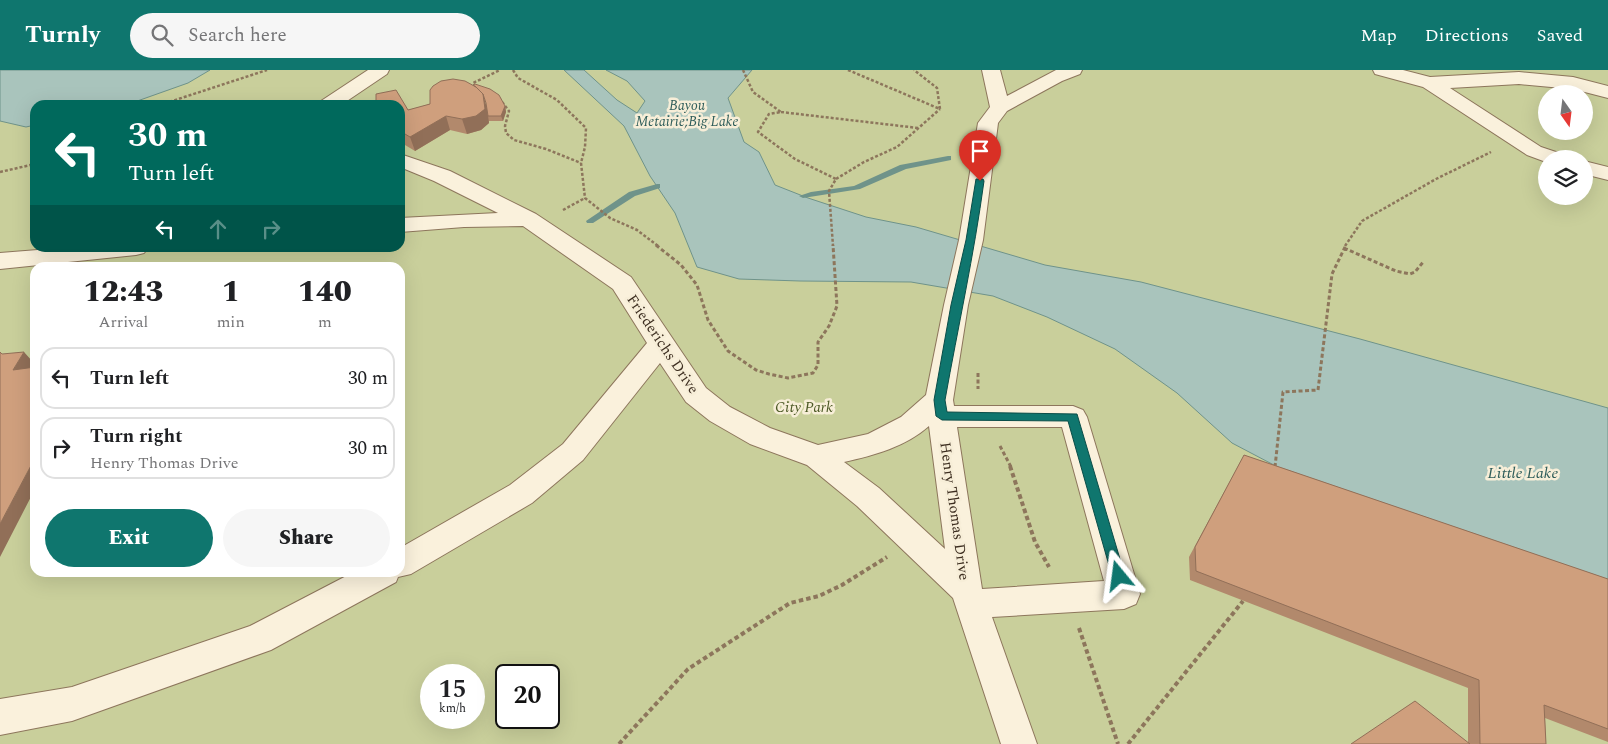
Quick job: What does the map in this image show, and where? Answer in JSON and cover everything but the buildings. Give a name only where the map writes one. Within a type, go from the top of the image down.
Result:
[{"type":"street","points":[[336,100],[380,70]]},
{"type":"street","points":[[991,70],[1000,107],[1073,70]]},
{"type":"street","points":[[1382,70],[1430,83],[1538,152]]},
{"type":"street","points":[[1430,83],[1519,78],[1573,83],[1608,92]]},
{"type":"street","points":[[356,100],[361,84]]},
{"type":"street","name":"Henry Thomas Drive","points":[[1000,107],[988,123],[971,240],[956,305],[940,408],[969,597],[1019,744]]},
{"type":"street","name":"Friederichs Drive","points":[[405,162],[442,176],[528,218],[622,283],[696,395],[720,414],[760,436],[817,457],[868,497],[915,540],[969,597]]},
{"type":"street","points":[[1593,170],[1608,174]]},
{"type":"street","points":[[405,225],[528,218]]},
{"type":"street","points":[[0,261],[100,255],[115,252]]},
{"type":"street","points":[[405,561],[521,494],[573,452],[661,344]]},
{"type":"street","points":[[817,457],[875,444],[940,408],[986,416],[1072,417],[1124,594],[1068,598],[969,597]]},
{"type":"street","points":[[0,717],[72,704],[259,639],[376,577]]},
{"type":"path","points":[[175,100],[267,70]]},
{"type":"path","points":[[483,89],[475,87],[473,83],[500,70]]},
{"type":"path","points":[[513,70],[518,78],[557,100],[586,128],[585,147],[581,163],[585,198],[610,218],[637,230],[681,265],[697,285],[708,320],[728,351],[756,370],[788,378],[813,373],[818,365],[818,342],[837,306],[829,191],[836,179],[864,162],[897,147],[940,109]]},
{"type":"path","points":[[743,70],[753,92],[781,112]]},
{"type":"path","points":[[848,70],[940,109]]},
{"type":"path","points":[[914,70],[938,88],[940,109]]},
{"type":"path","points":[[497,96],[503,101],[509,111],[505,126],[506,133],[514,140],[546,149],[581,163]]},
{"type":"path","points":[[836,179],[811,168],[776,148],[758,132],[769,114],[781,112],[918,128]]},
{"type":"path","points":[[1274,478],[1283,392],[1318,390],[1332,274],[1344,248],[1362,221],[1436,179],[1498,149]]},
{"type":"path","points":[[0,172],[30,165]]},
{"type":"path","points":[[568,207],[585,198]]},
{"type":"path","points":[[1344,248],[1399,272],[1412,274],[1420,269],[1424,261]]},
{"type":"path","points":[[978,372],[978,392],[986,416],[1012,470],[1035,542],[1068,598],[1118,744]]},
{"type":"path","points":[[619,744],[688,669],[790,603],[819,596],[835,588],[915,540]]},
{"type":"path","points":[[1128,744],[1243,601]]},
{"type":"green space","name":"City Park","points":[[0,70],[1608,70],[1608,744],[0,744]]},
{"type":"water","points":[[0,70],[210,70],[188,83],[140,100],[30,100],[30,126],[26,127],[0,121]]},
{"type":"water","name":"Little Lake","points":[[564,70],[584,70],[617,100],[637,113],[645,101],[627,81],[606,70],[752,70],[728,98],[744,142],[759,152],[775,185],[866,217],[916,227],[1045,265],[1141,282],[1360,339],[1608,408],[1608,588],[1329,494],[1232,443],[1177,393],[1115,349],[1047,317],[993,296],[911,282],[739,279],[697,267],[675,213],[650,176],[624,126]]},
{"type":"waterway","points":[[803,196],[857,188],[903,167],[925,161],[948,158]]},
{"type":"waterway","points":[[590,221],[632,194],[657,186]]},
{"type":"route","points":[[980,181],[971,240],[956,305],[939,400],[942,416],[1072,417],[1119,576]]},
{"type":"water label","name":"Bayou Metairie;Big Lake","points":[[687,113]]}]
